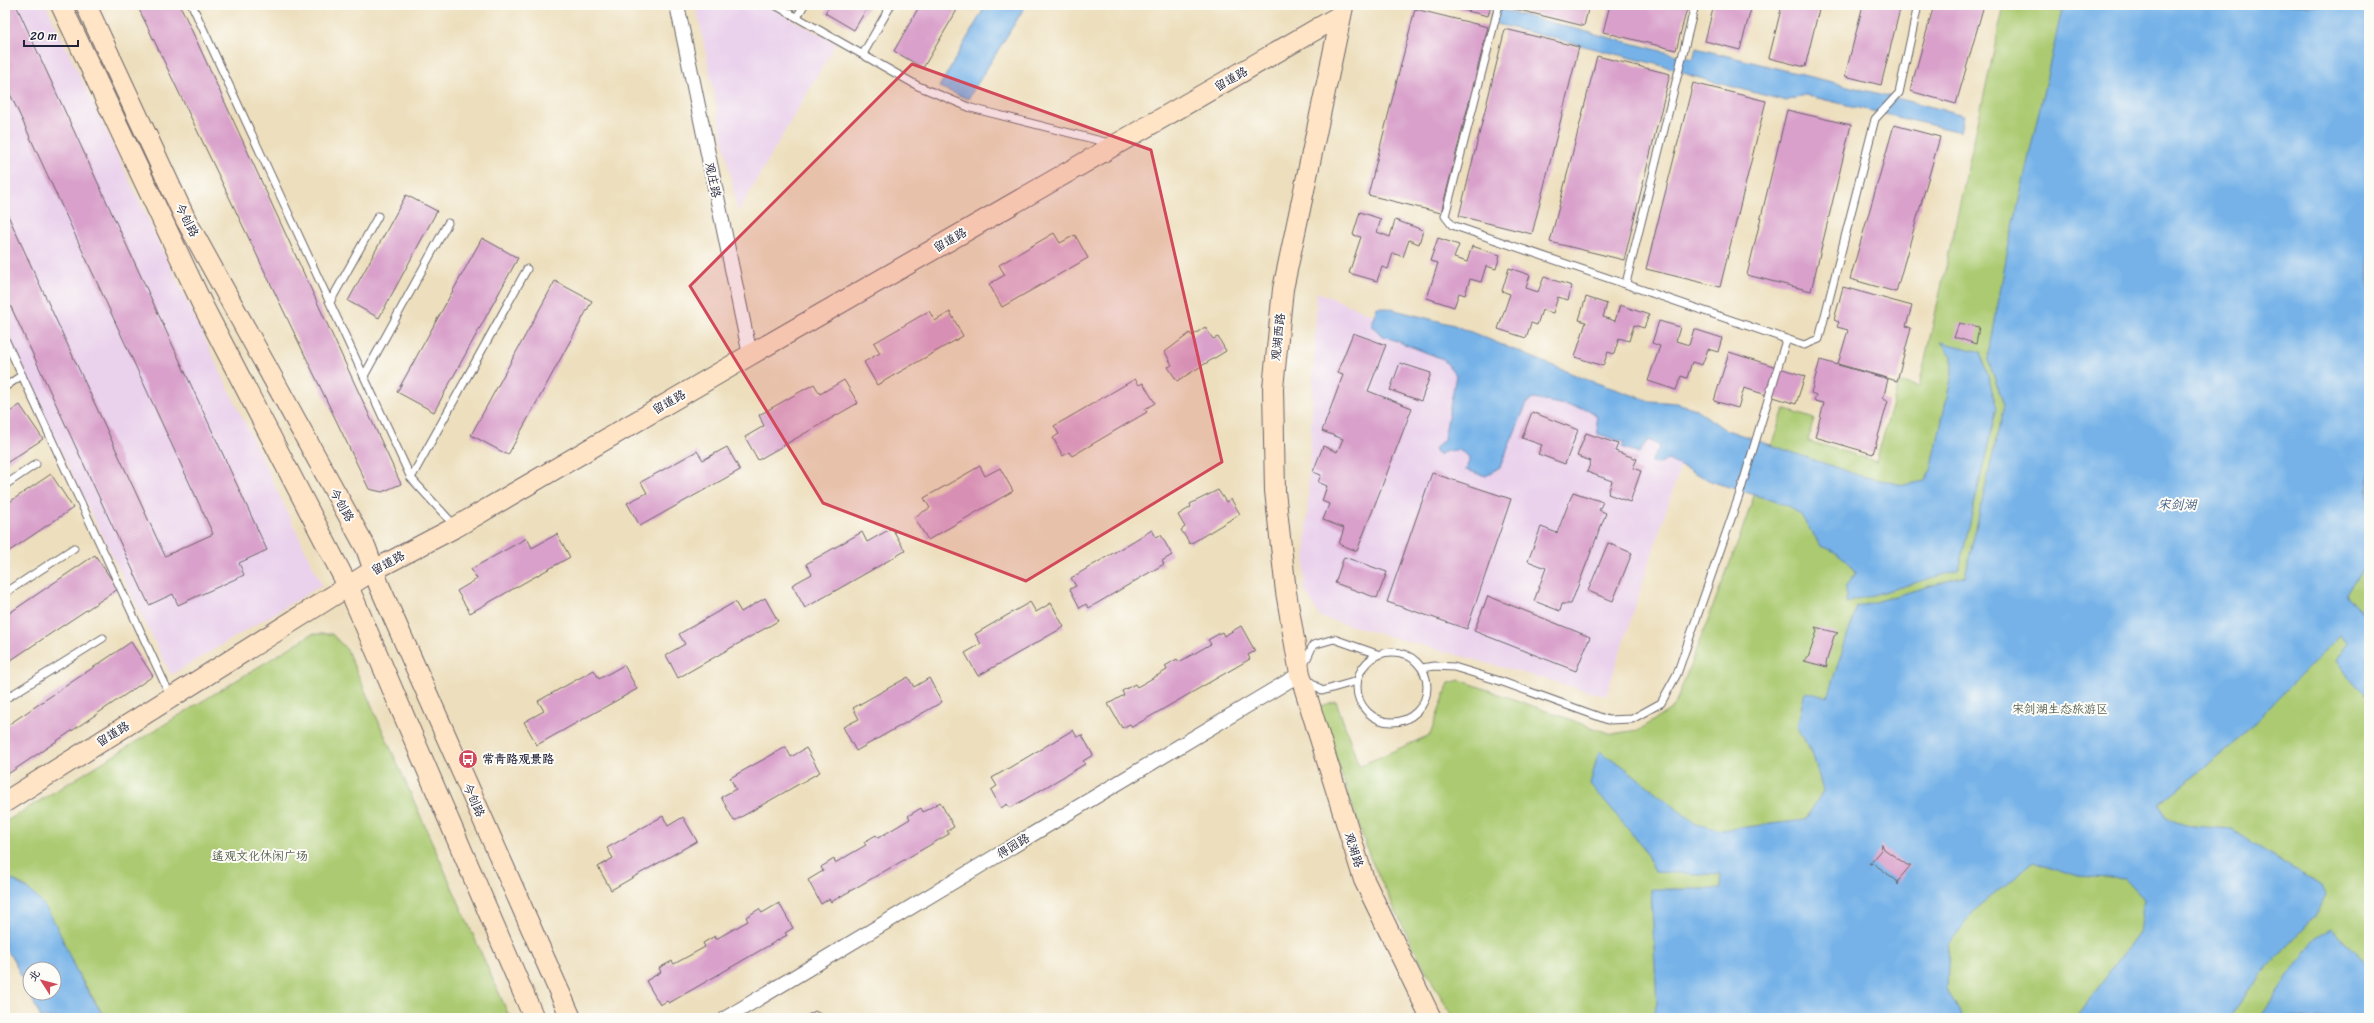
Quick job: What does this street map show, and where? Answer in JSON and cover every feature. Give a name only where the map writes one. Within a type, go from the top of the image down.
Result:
[{"type":"street","name":"今创路","points":[[61,5],[203,306],[348,586],[534,1018]]},
{"type":"street","name":"今创路","points":[[86,5],[186,220],[366,548],[374,570],[571,1018]]},
{"type":"street","name":"观庄路","points":[[676,5],[750,355]]},
{"type":"street","name":"留道路","points":[[5,802],[374,570],[456,527],[750,355],[1115,145],[1342,10]]},
{"type":"street","name":"观湖西路","points":[[1300,674],[1286,592],[1275,491],[1273,388],[1283,289],[1342,10]]},
{"type":"street","name":"得园路","points":[[726,1018],[1300,674]]},
{"type":"street","name":"观湖路","points":[[1300,674],[1364,880],[1431,1018]]},
{"type":"lane","points":[[192,5],[411,478],[456,527]]},
{"type":"lane","points":[[775,5],[918,86],[971,108],[1115,145]]},
{"type":"lane","points":[[797,17],[804,5]]},
{"type":"lane","points":[[863,54],[891,5]]},
{"type":"lane","points":[[1499,5],[1445,216],[1452,225],[1626,283],[1804,345],[1819,339],[1875,118],[1899,93],[1918,5]]},
{"type":"lane","points":[[1626,283],[1695,5]]},
{"type":"lane","points":[[330,302],[378,216]]},
{"type":"lane","points":[[364,376],[448,223]]},
{"type":"lane","points":[[411,478],[527,269]]},
{"type":"lane","points":[[5,339],[171,697]]},
{"type":"lane","points":[[1422,668],[1434,666],[1454,667],[1500,681],[1608,720],[1632,718],[1661,703],[1676,674],[1739,496],[1786,340]]},
{"type":"lane","points":[[5,387],[22,375]]},
{"type":"lane","points":[[5,485],[36,464]]},
{"type":"lane","points":[[5,593],[74,548]]},
{"type":"lane","points":[[5,699],[103,638]]},
{"type":"lane","points":[[1357,681],[1322,691],[1300,674],[1313,645],[1334,639],[1377,654]]},
{"type":"lane","points":[[1388,651],[1400,652],[1411,657],[1422,668],[1428,687],[1420,709],[1411,717],[1400,721],[1388,722],[1377,719],[1368,713],[1360,704],[1357,693],[1357,681],[1360,670],[1367,661],[1377,654],[1388,651]]},
{"type":"highlighted area","points":[[912,64],[1151,150],[1222,462],[1026,581],[823,503],[690,286]]},
{"type":"shaded area","points":[[5,5],[46,5],[322,585],[171,675],[28,385],[5,332]]},
{"type":"shaded area","points":[[696,5],[765,5],[836,43],[738,212]]},
{"type":"shaded area","points":[[1317,292],[1448,345],[1691,434],[1606,696],[1320,617],[1304,589]]},
{"type":"green space","name":"宋剑湖生态旅游区","points":[[2004,5],[2369,5],[2369,1018],[1453,1018],[1415,951],[1371,860],[1318,707],[1336,701],[1359,766],[1430,735],[1449,683],[1460,680],[1611,734],[1639,730],[1674,707],[1738,542],[1784,409],[1814,419],[1808,441],[1876,461],[1899,383],[1919,387]]},
{"type":"green space","name":"遥观文化休闲广场","points":[[312,634],[332,634],[347,650],[510,1018],[105,1018],[25,886],[5,876],[5,822]]},
{"type":"water","points":[[986,5],[1026,5],[968,99],[939,87]]},
{"type":"water","name":"宋剑湖","points":[[2063,5],[2369,5],[2369,560],[2346,594],[2362,613],[2369,614],[2369,698],[2348,677],[2336,661],[2348,642],[2340,635],[2230,748],[2160,803],[2167,818],[2193,826],[2232,829],[2321,887],[2326,896],[2312,919],[2262,973],[2229,1018],[2076,1018],[2139,932],[2144,899],[2125,879],[2078,876],[2034,861],[1974,911],[1949,944],[1947,989],[1963,1018],[1652,1018],[1657,1003],[1651,889],[1721,889],[1720,875],[1655,872],[1643,847],[1590,784],[1599,751],[1620,764],[1696,824],[1721,830],[1805,820],[1823,791],[1813,756],[1797,726],[1805,692],[1827,697],[1857,607],[1965,576],[2004,405],[1988,360],[2007,253]]},
{"type":"water","points":[[1494,8],[1693,59],[1696,48],[1964,115],[1960,132],[1805,95],[1786,101],[1692,76],[1671,68],[1489,22]]},
{"type":"water","points":[[1377,307],[1383,307],[1454,325],[1585,379],[1650,401],[1677,403],[1696,409],[1724,429],[1861,476],[1903,485],[1925,481],[1931,470],[1952,374],[1952,356],[1941,342],[1981,352],[1997,407],[1959,570],[1846,603],[1846,587],[1856,573],[1850,564],[1841,556],[1821,546],[1800,514],[1787,505],[1713,482],[1668,460],[1656,464],[1651,462],[1660,446],[1648,440],[1639,453],[1622,447],[1624,442],[1598,434],[1596,415],[1587,409],[1533,399],[1527,403],[1500,467],[1486,476],[1466,470],[1470,458],[1466,454],[1451,450],[1438,455],[1434,450],[1444,439],[1456,375],[1443,359],[1381,335],[1371,324]]},
{"type":"water","points":[[5,876],[21,885],[43,904],[50,914],[85,987],[105,1018],[41,1018],[33,1001],[62,1001],[62,961],[22,961],[22,978],[13,959],[5,950]]},
{"type":"water","points":[[2332,929],[2369,964],[2369,1018],[2259,1018],[2316,937]]},
{"type":"building","points":[[5,5],[16,5],[267,550],[239,563],[244,575],[178,605],[173,594],[149,605],[5,294],[5,209],[165,556],[213,534],[5,83]]},
{"type":"building","points":[[137,5],[180,5],[401,484],[382,492],[369,489]]},
{"type":"building","points":[[830,5],[869,5],[854,30],[825,13]]},
{"type":"building","points":[[920,5],[960,5],[923,68],[894,51]]},
{"type":"building","points":[[1442,5],[1491,5],[1488,16]]},
{"type":"building","points":[[1511,5],[1589,5],[1584,26],[1511,8]]},
{"type":"building","points":[[1610,5],[1688,5],[1676,50],[1603,32]]},
{"type":"building","points":[[1714,5],[1752,5],[1740,50],[1705,41]]},
{"type":"building","points":[[1782,5],[1820,5],[1805,67],[1769,58]]},
{"type":"building","points":[[1863,5],[1901,5],[1881,85],[1845,76]]},
{"type":"building","points":[[1934,5],[1984,5],[1956,104],[1910,91]]},
{"type":"building","points":[[1415,9],[1488,27],[1441,213],[1368,195]]},
{"type":"building","points":[[1505,29],[1579,47],[1532,234],[1459,216]]},
{"type":"building","points":[[1597,56],[1670,74],[1624,260],[1550,242]]},
{"type":"building","points":[[1693,83],[1766,101],[1720,287],[1646,269]]},
{"type":"building","points":[[1787,110],[1851,125],[1811,291],[1747,275]]},
{"type":"building","points":[[1894,125],[1940,137],[1896,292],[1850,279]]},
{"type":"building","points":[[406,195],[437,211],[379,318],[348,301]]},
{"type":"building","points":[[1360,212],[1381,219],[1377,232],[1390,237],[1395,220],[1423,230],[1419,244],[1409,240],[1403,257],[1393,253],[1388,269],[1382,267],[1377,281],[1349,273],[1361,237],[1353,235]]},
{"type":"building","points":[[1054,233],[1060,243],[1075,235],[1088,258],[1002,307],[989,284],[1005,275],[999,265]]},
{"type":"building","points":[[482,238],[518,258],[434,412],[397,392]]},
{"type":"building","points":[[1438,238],[1459,245],[1454,258],[1467,262],[1472,246],[1500,255],[1496,269],[1486,266],[1481,282],[1470,279],[1465,295],[1459,293],[1454,307],[1427,298],[1438,263],[1430,261]]},
{"type":"building","points":[[1509,268],[1530,275],[1526,288],[1538,292],[1544,277],[1572,286],[1568,300],[1558,297],[1553,313],[1542,310],[1537,325],[1531,323],[1526,338],[1498,329],[1510,294],[1502,291]]},
{"type":"building","points":[[555,281],[592,301],[508,455],[471,435]]},
{"type":"building","points":[[1843,287],[1912,306],[1906,326],[1911,328],[1897,381],[1838,364],[1848,330],[1837,327],[1839,322],[1834,320]]},
{"type":"building","points":[[1586,297],[1607,304],[1603,317],[1615,321],[1620,305],[1649,315],[1644,328],[1634,325],[1629,341],[1619,338],[1614,354],[1608,352],[1603,366],[1575,357],[1586,322],[1579,320]]},
{"type":"building","points":[[929,311],[935,321],[950,312],[963,336],[877,385],[864,362],[880,353],[874,343]]},
{"type":"building","points":[[1659,321],[1680,327],[1676,341],[1689,345],[1694,329],[1722,338],[1718,352],[1708,349],[1702,365],[1692,362],[1687,378],[1681,376],[1676,390],[1648,381],[1660,346],[1652,343]]},
{"type":"building","points":[[1959,323],[1979,327],[1976,344],[1954,338]]},
{"type":"building","points":[[1205,327],[1213,339],[1218,337],[1226,351],[1177,381],[1168,367],[1172,365],[1165,352],[1190,333],[1192,336]]},
{"type":"building","points":[[1353,333],[1386,345],[1368,391],[1412,408],[1357,551],[1339,544],[1344,528],[1323,520],[1329,504],[1322,501],[1327,486],[1318,482],[1321,475],[1313,472],[1323,446],[1337,452],[1343,439],[1322,431],[1343,375],[1337,373]]},
{"type":"building","points":[[1729,352],[1805,376],[1796,404],[1744,388],[1738,408],[1714,401]]},
{"type":"building","points":[[1820,360],[1888,379],[1883,399],[1888,401],[1873,454],[1815,437],[1824,403],[1814,401],[1816,395],[1811,393]]},
{"type":"building","points":[[1400,363],[1431,373],[1421,401],[1390,390]]},
{"type":"building","points":[[1135,379],[1139,385],[1143,383],[1155,403],[1145,409],[1147,412],[1072,456],[1069,452],[1063,456],[1053,438],[1059,434],[1054,426]]},
{"type":"building","points":[[844,380],[858,403],[758,460],[745,437],[764,426],[759,415],[814,384],[820,394]]},
{"type":"building","points":[[20,405],[43,439],[5,464],[5,415]]},
{"type":"building","points":[[1532,412],[1578,430],[1565,464],[1538,454],[1542,445],[1522,438]]},
{"type":"building","points":[[1586,433],[1618,444],[1615,451],[1637,459],[1633,468],[1641,471],[1630,502],[1608,494],[1612,481],[1587,472],[1591,461],[1577,456]]},
{"type":"building","points":[[727,447],[740,470],[640,526],[627,503],[647,493],[641,482],[697,451],[703,460]]},
{"type":"building","points":[[980,466],[985,476],[1000,468],[1013,491],[928,540],[914,517],[930,508],[924,498]]},
{"type":"building","points":[[1432,473],[1511,499],[1467,629],[1387,602]]},
{"type":"building","points":[[51,474],[73,508],[5,554],[5,505]]},
{"type":"building","points":[[1218,490],[1226,502],[1231,499],[1240,514],[1190,544],[1181,530],[1185,527],[1178,515],[1191,507],[1190,504]]},
{"type":"building","points":[[1573,492],[1603,502],[1599,510],[1606,513],[1571,604],[1562,604],[1560,611],[1534,601],[1546,568],[1528,561],[1541,527],[1557,533]]},
{"type":"building","points":[[892,528],[905,551],[805,608],[792,585],[812,574],[806,564],[862,532],[867,542]]},
{"type":"building","points":[[1152,530],[1156,537],[1161,535],[1172,555],[1162,561],[1164,564],[1089,608],[1086,604],[1080,608],[1070,589],[1076,586],[1071,578]]},
{"type":"building","points":[[557,534],[570,557],[470,613],[457,591],[477,579],[471,569],[527,538],[532,548]]},
{"type":"building","points":[[1608,543],[1632,553],[1613,601],[1588,591]]},
{"type":"building","points":[[95,555],[118,589],[5,664],[5,616]]},
{"type":"building","points":[[1344,557],[1387,572],[1377,598],[1335,583]]},
{"type":"building","points":[[1488,596],[1590,637],[1576,671],[1474,631]]},
{"type":"building","points":[[765,598],[778,621],[678,678],[666,655],[685,644],[679,634],[735,602],[741,612]]},
{"type":"building","points":[[1030,602],[1036,612],[1051,603],[1064,627],[978,676],[965,653],[981,644],[975,634]]},
{"type":"building","points":[[1241,626],[1255,651],[1248,655],[1250,659],[1132,727],[1130,724],[1122,728],[1108,704],[1124,695],[1122,691],[1135,684],[1137,687],[1167,670],[1165,666],[1177,659],[1179,662],[1211,644],[1208,640],[1222,632],[1224,636]]},
{"type":"building","points":[[1815,627],[1838,633],[1834,636],[1826,663],[1827,667],[1804,661],[1808,658],[1817,631]]},
{"type":"building","points":[[131,642],[153,676],[5,776],[5,727]]},
{"type":"building","points":[[624,665],[637,689],[537,745],[524,722],[544,711],[538,701],[594,670],[599,679]]},
{"type":"building","points":[[908,677],[914,687],[929,678],[942,702],[856,751],[843,727],[859,719],[853,708]]},
{"type":"building","points":[[1073,730],[1077,737],[1082,735],[1093,755],[1083,761],[1085,764],[1010,808],[1007,804],[1001,808],[991,790],[997,786],[992,778]]},
{"type":"building","points":[[786,747],[791,757],[806,748],[820,772],[734,821],[721,797],[736,789],[730,778]]},
{"type":"building","points":[[940,802],[954,827],[947,831],[949,834],[831,902],[829,899],[821,904],[808,880],[823,871],[821,867],[834,859],[835,863],[866,845],[864,842],[876,835],[878,838],[910,819],[908,816],[921,808],[923,812]]},
{"type":"building","points":[[663,816],[668,826],[683,817],[697,841],[611,890],[598,867],[613,858],[607,848]]},
{"type":"building","points":[[1882,844],[1884,849],[1907,865],[1911,865],[1899,879],[1898,885],[1897,881],[1873,863],[1869,864],[1881,850]]},
{"type":"building","points":[[779,903],[793,928],[785,933],[787,935],[669,1003],[667,1001],[660,1005],[646,981],[661,972],[659,968],[672,961],[674,964],[705,947],[703,943],[715,936],[716,939],[748,921],[746,917],[759,909],[762,913]]},
{"type":"building","points":[[815,1011],[828,1018],[803,1018]]},
{"type":"place","name":"常青路观景路","points":[[468,759]]}]
